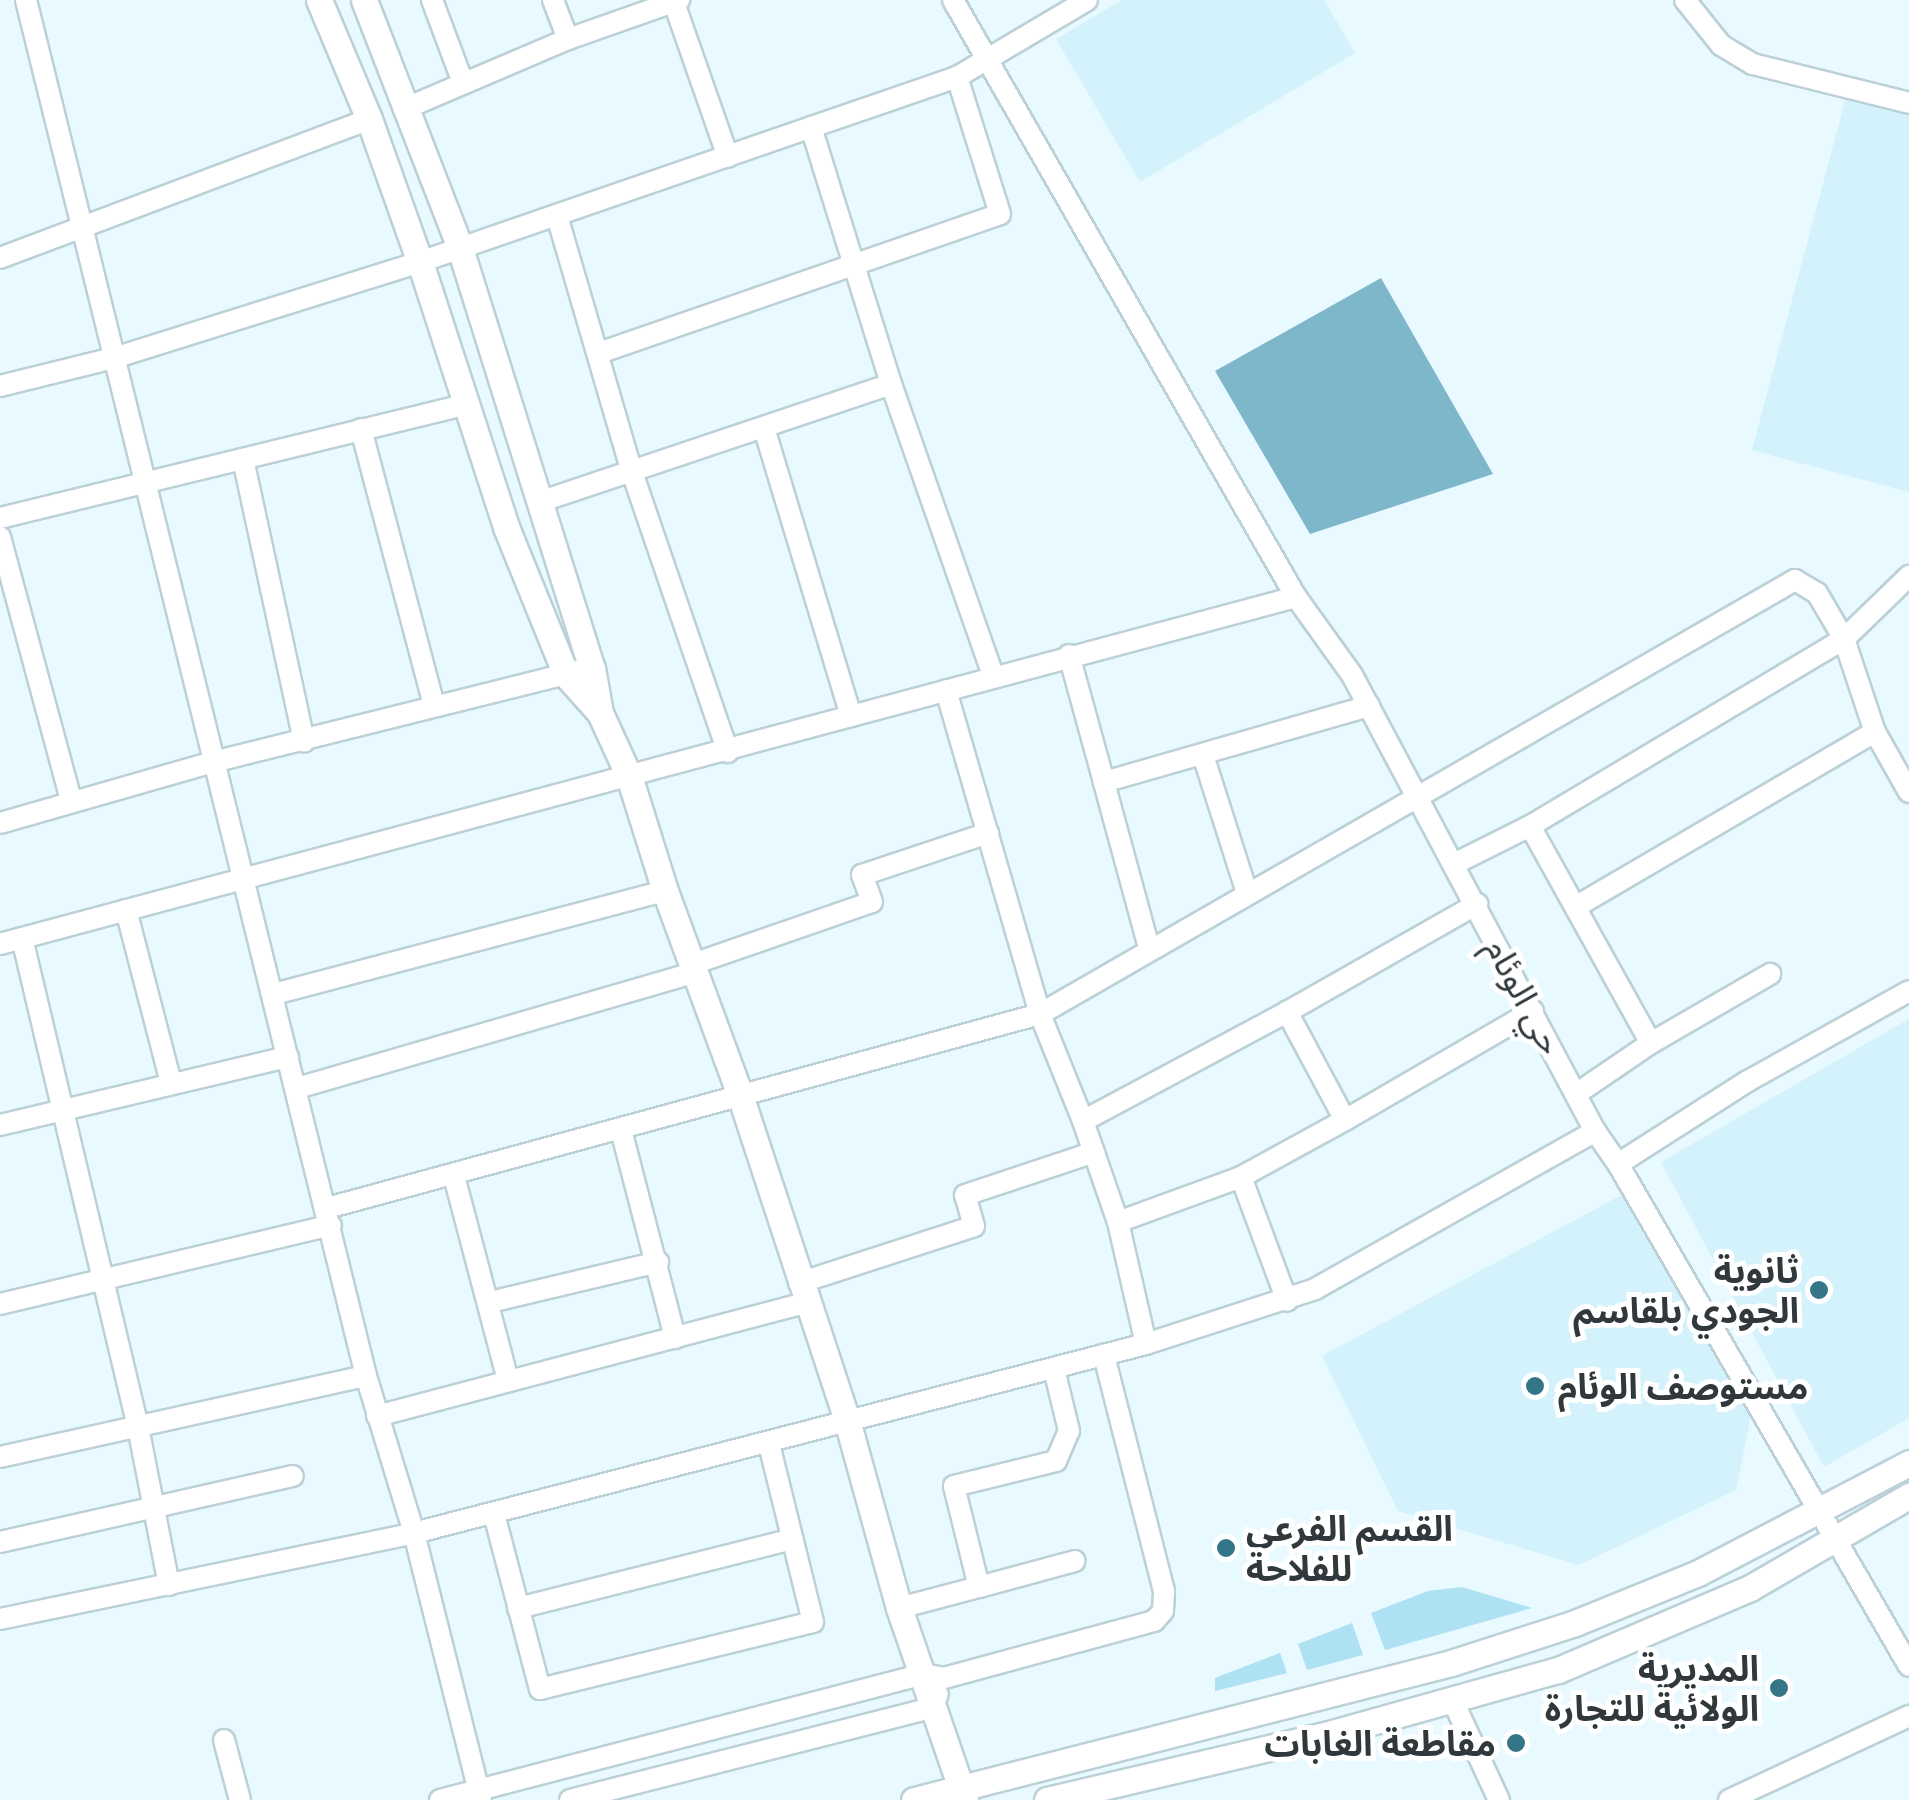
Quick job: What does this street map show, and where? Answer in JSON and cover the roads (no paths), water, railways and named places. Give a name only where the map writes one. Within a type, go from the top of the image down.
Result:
[{"type":"street","points":[[26,0],[366,1376],[414,1533],[480,1794]]},
{"type":"street","points":[[318,0],[369,119],[506,527],[566,675],[600,713]]},
{"type":"street","points":[[364,0],[460,248],[592,668],[600,713],[629,776],[665,891],[741,1098],[848,1424],[899,1608],[933,1676],[932,1708],[963,1793]]},
{"type":"street","points":[[432,0],[463,82]]},
{"type":"street","points":[[553,0],[568,39]]},
{"type":"street","name":"حي الوئام","points":[[952,0],[1296,597],[1333,643],[1477,904],[1595,1131],[1618,1164],[1909,1666]]},
{"type":"street","points":[[0,386],[117,357],[420,262],[956,77],[1087,0]]},
{"type":"street","points":[[404,109],[568,39],[675,1],[728,157]]},
{"type":"street","points":[[1692,3],[1721,45],[1753,64],[1909,104]]},
{"type":"street","points":[[599,353],[1000,214],[956,77]]},
{"type":"street","points":[[0,258],[369,119]]},
{"type":"street","points":[[811,128],[891,384],[993,676]]},
{"type":"street","points":[[556,216],[632,472],[728,752]]},
{"type":"street","points":[[539,502],[891,384]]},
{"type":"street","points":[[0,518],[465,404]]},
{"type":"street","points":[[764,428],[851,716]]},
{"type":"street","points":[[361,429],[434,706]]},
{"type":"street","points":[[244,458],[304,742]]},
{"type":"street","points":[[0,538],[71,802]]},
{"type":"street","points":[[1454,864],[1530,826],[1844,640],[1909,576]]},
{"type":"street","points":[[0,1304],[329,1216],[454,1176],[1040,1014],[1794,580],[1817,592],[1844,640],[1875,732],[1909,792]]},
{"type":"street","points":[[0,944],[1296,597]]},
{"type":"street","points":[[1069,655],[1149,948]]},
{"type":"street","points":[[0,823],[213,762],[592,668]]},
{"type":"street","points":[[946,690],[1040,1014],[1083,1120],[1118,1222],[1146,1344]]},
{"type":"street","points":[[1104,782],[1369,706]]},
{"type":"street","points":[[1576,906],[1875,732]]},
{"type":"street","points":[[1203,755],[1247,892]]},
{"type":"street","points":[[1530,826],[1651,1043]]},
{"type":"street","points":[[297,1088],[695,968],[872,902],[862,875],[988,833]]},
{"type":"street","points":[[274,994],[665,891]]},
{"type":"street","points":[[1083,1120],[1287,1012],[1477,904]]},
{"type":"street","points":[[126,910],[171,1082]]},
{"type":"street","points":[[22,938],[138,1427],[169,1585]]},
{"type":"street","points":[[1576,1094],[1651,1043],[1770,974]]},
{"type":"street","points":[[1618,1164],[1748,1081],[1909,991]]},
{"type":"street","points":[[1118,1222],[1241,1176],[1346,1120],[1533,1010]]},
{"type":"street","points":[[1287,1012],[1346,1120]]},
{"type":"street","points":[[0,1125],[63,1107],[288,1057]]},
{"type":"street","points":[[621,1130],[675,1338]]},
{"type":"street","points":[[0,1618],[494,1514],[1146,1344],[1287,1301],[1595,1131]]},
{"type":"street","points":[[378,1416],[675,1338],[802,1293],[974,1226],[965,1195],[1094,1152]]},
{"type":"street","points":[[454,1176],[508,1381]]},
{"type":"street","points":[[1241,1176],[1287,1301]]},
{"type":"street","points":[[490,1302],[658,1262]]},
{"type":"street","points":[[440,1800],[480,1794],[1148,1624],[1163,1612],[1164,1592],[1104,1355]]},
{"type":"street","points":[[979,1587],[954,1486],[1056,1461],[1069,1432],[1054,1368]]},
{"type":"street","points":[[0,1457],[366,1376]]},
{"type":"street","points":[[494,1514],[540,1689],[813,1622],[769,1444]]},
{"type":"street","points":[[914,1800],[963,1793],[1451,1663],[1575,1623],[1698,1573],[1909,1463]]},
{"type":"street","points":[[0,1542],[293,1476]]},
{"type":"street","points":[[1047,1800],[1453,1701],[1558,1670],[1653,1633],[1750,1588],[1909,1496]]},
{"type":"street","points":[[518,1608],[792,1539]]},
{"type":"street","points":[[899,1608],[1075,1561]]},
{"type":"street","points":[[1453,1701],[1500,1800]]},
{"type":"street","points":[[570,1800],[932,1708]]},
{"type":"street","points":[[1730,1800],[1909,1716]]},
{"type":"street","points":[[224,1740],[240,1800]]},
{"type":"place","name":"ثانوية الجودي بلقاسم","points":[[1819,1290]]},
{"type":"place","name":"مستوصف الوئام","points":[[1535,1386]]},
{"type":"place","name":"القسم الفرعي للفلاحة","points":[[1226,1548]]},
{"type":"place","name":"المديرية الولائية للتجارة","points":[[1779,1688]]},
{"type":"place","name":"مقاطعة الغابات","points":[[1516,1743]]}]
